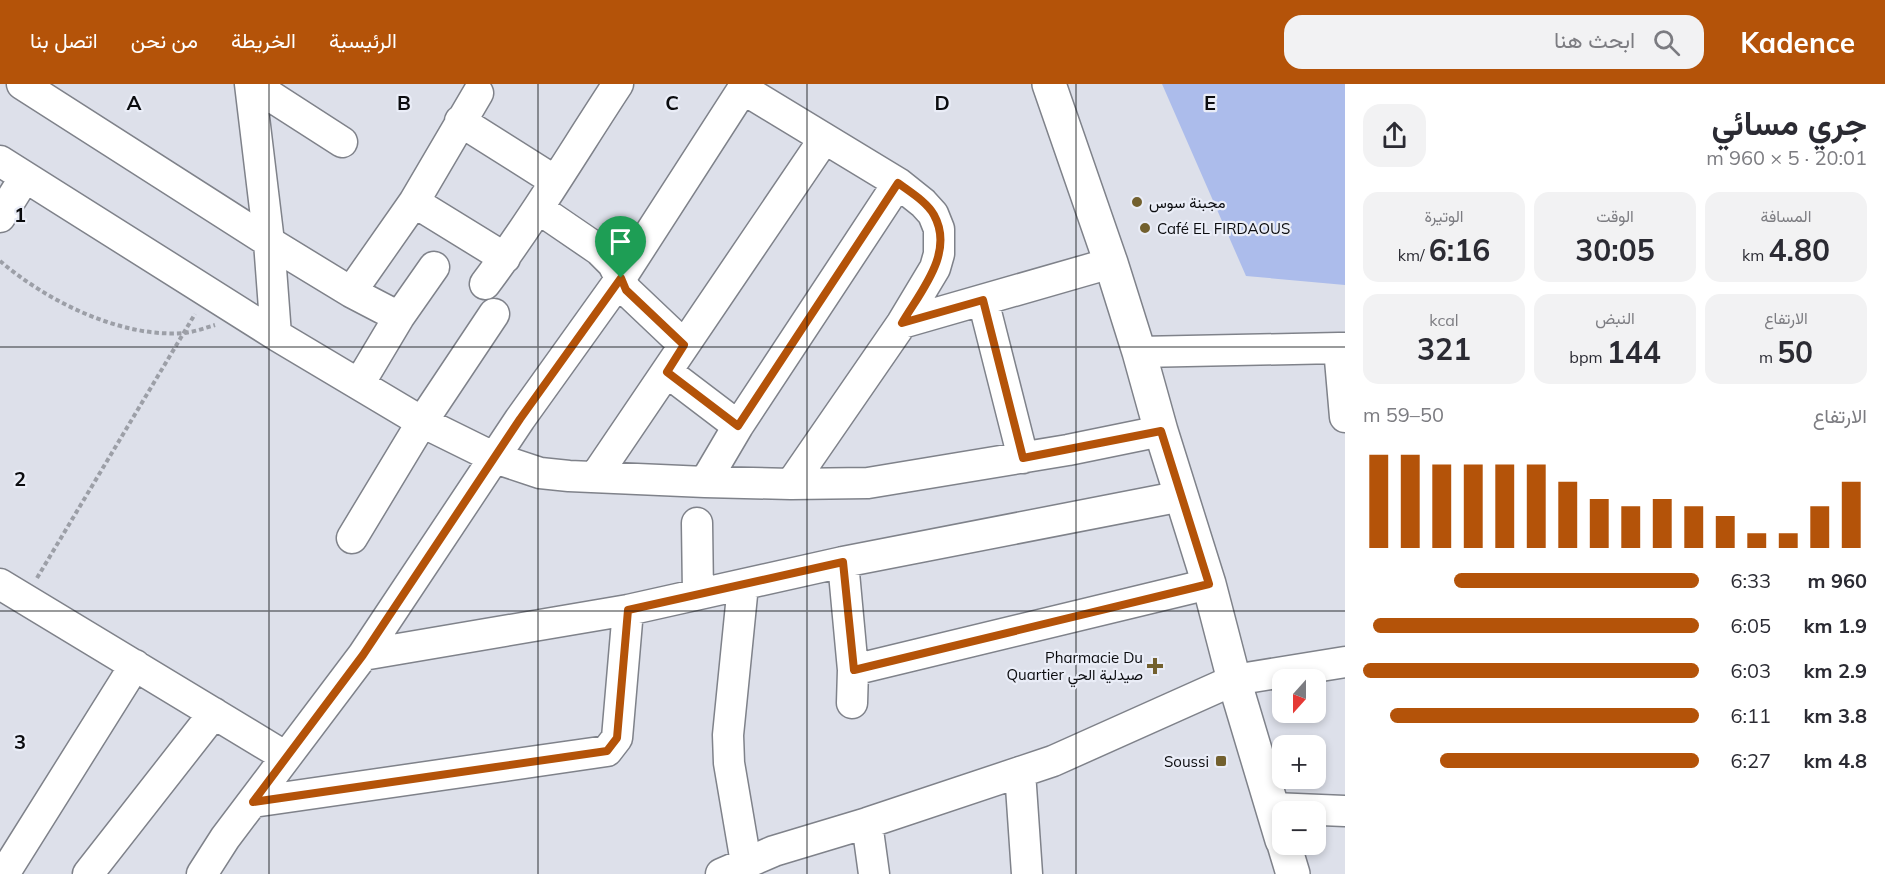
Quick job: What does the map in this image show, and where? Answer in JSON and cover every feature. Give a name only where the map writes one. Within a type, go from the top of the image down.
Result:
[{"type":"main road","points":[[1049,84],[1139,352],[1272,805]]},
{"type":"main road","points":[[1287,855],[1293,874]]},
{"type":"street","points":[[22,84],[269,242],[351,292],[399,316]]},
{"type":"street","points":[[251,84],[269,242],[276,335]]},
{"type":"street","points":[[251,84],[342,142]]},
{"type":"street","points":[[485,284],[539,209],[618,84]]},
{"type":"street","points":[[202,874],[225,838],[363,655],[520,419],[621,278],[745,86],[825,139],[898,183],[933,214],[939,229],[940,244],[935,268],[902,323],[791,484]]},
{"type":"street","points":[[351,292],[414,202],[460,121],[476,87]]},
{"type":"street","points":[[460,121],[555,181]]},
{"type":"street","points":[[595,477],[825,139]]},
{"type":"street","points":[[0,161],[248,318],[422,422],[495,458],[540,473],[705,482],[868,483],[1023,458],[1161,431]]},
{"type":"street","points":[[0,217],[25,177]]},
{"type":"street","points":[[705,482],[738,426],[898,183]]},
{"type":"street","points":[[414,202],[505,258]]},
{"type":"street","points":[[539,209],[599,250],[613,264],[626,290],[684,345]]},
{"type":"street","points":[[902,323],[1111,263]]},
{"type":"street","points":[[359,384],[399,316],[434,267]]},
{"type":"street","points":[[983,300],[1023,458]]},
{"type":"street","points":[[352,538],[422,422],[494,314]]},
{"type":"street","points":[[1139,352],[1342,348],[1345,417]]},
{"type":"street","points":[[667,372],[738,426]]},
{"type":"street","points":[[363,655],[628,610],[843,562],[1182,496]]},
{"type":"street","points":[[697,524],[698,594]]},
{"type":"street","points":[[843,562],[854,670],[852,703]]},
{"type":"street","points":[[854,670],[1209,584]]},
{"type":"street","points":[[743,585],[728,735],[733,868],[776,862],[867,824],[1053,761],[1234,680],[1345,662]]},
{"type":"street","points":[[12,592],[286,757]]},
{"type":"street","points":[[253,802],[607,751],[617,738],[628,610]]},
{"type":"street","points":[[4,874],[135,665]]},
{"type":"street","points":[[88,874],[214,713]]},
{"type":"street","points":[[1020,772],[1027,874]]},
{"type":"street","points":[[1326,810],[1345,811]]},
{"type":"street","points":[[867,824],[874,874]]},
{"type":"path","points":[[0,261],[22,280],[85,315],[152,332],[185,333],[248,318]]},
{"type":"path","points":[[12,592],[185,333],[208,292]]},
{"type":"shaded area","points":[[1162,84],[1345,84],[1345,285],[1246,276]]},
{"type":"place","name":"مجبنة سوس","points":[[1137,202]]},
{"type":"place","name":"Café EL FIRDAOUS","points":[[1145,228]]},
{"type":"place","name":"Pharmacie Du Quartier صيدلية الحي","points":[[1155,666]]},
{"type":"place","name":"Soussi","points":[[1221,761]]},
{"type":"route","points":[[898,183],[933,214],[939,229],[940,244],[935,268],[902,323],[983,300],[1023,458],[1161,431],[1209,584],[854,670],[843,562],[698,594],[628,610],[617,738],[607,751],[253,802],[363,655],[520,419],[621,278],[626,290],[684,345],[667,372],[738,426],[898,183]]}]
